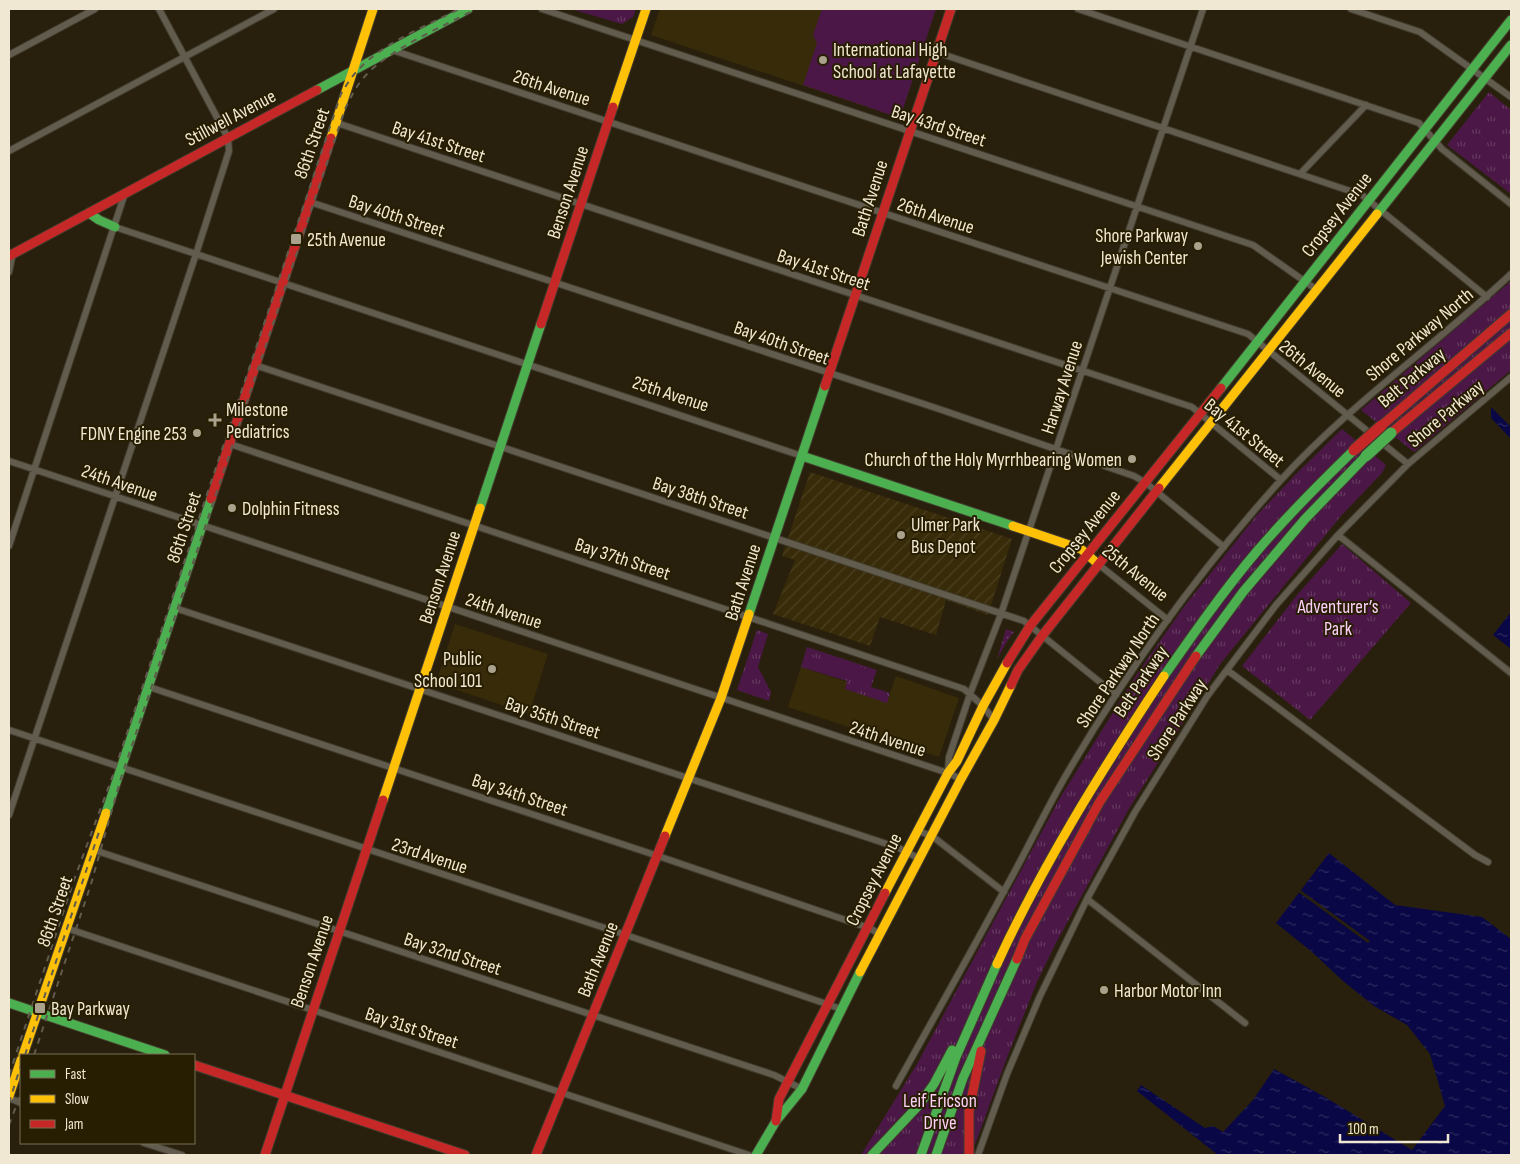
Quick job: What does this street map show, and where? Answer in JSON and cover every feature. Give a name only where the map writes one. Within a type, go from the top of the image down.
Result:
[{"type":"main road","name":"86th Street","points":[[23,1054],[122,768],[282,282],[355,70],[373,9]]},
{"type":"main road","name":"Stillwell Avenue","points":[[11,254],[468,9]]},
{"type":"main road","name":"Benson Avenue","points":[[265,1155],[646,9]]},
{"type":"main road","name":"Bath Avenue","points":[[536,1155],[721,698],[951,9]]},
{"type":"main road","name":"Cropsey Avenue","points":[[776,1121],[779,1099],[787,1082],[869,928],[906,852],[948,773],[957,761],[983,706],[1030,626],[1306,282],[1511,20]]},
{"type":"main road","name":"Cropsey Avenue","points":[[756,1155],[776,1121],[802,1089],[880,934],[994,720],[1018,670],[1098,564],[1381,211],[1511,45]]},
{"type":"main road","name":"25th Avenue","points":[[89,213],[115,227]]},
{"type":"main road","name":"Belt Parkway","points":[[920,1155],[936,1108],[991,976],[1058,846],[1137,716],[1168,671],[1215,605],[1259,550],[1321,483],[1354,450],[1511,314]]},
{"type":"main road","name":"Belt Parkway","points":[[936,1155],[963,1078],[1025,939],[1099,803],[1164,703],[1243,592],[1305,519],[1391,433],[1511,333]]},
{"type":"main road","name":"25th Avenue","points":[[802,456],[1081,549],[1098,564]]},
{"type":"main road","points":[[872,1155],[919,1105],[934,1084],[991,976]]},
{"type":"main road","points":[[969,1155],[968,1111],[972,1085],[977,1065],[1004,989]]},
{"type":"main road","points":[[9,1003],[162,1054]]},
{"type":"main road","points":[[9,1097],[20,1063]]},
{"type":"main road","points":[[195,1065],[465,1155]]},
{"type":"street","points":[[9,55],[95,9]]},
{"type":"street","points":[[9,815],[229,150],[228,138],[159,9]]},
{"type":"street","points":[[9,151],[274,9]]},
{"type":"street","name":"Bay 43rd Street","points":[[542,9],[1253,245],[1317,290]]},
{"type":"street","points":[[1078,9],[1417,122],[1442,149],[1511,204]]},
{"type":"street","name":"Harway Avenue","points":[[948,773],[949,757],[970,694],[1001,614],[1202,9]]},
{"type":"street","points":[[1351,9],[1420,32],[1511,96]]},
{"type":"street","name":"26th Avenue","points":[[392,50],[1248,334],[1408,464]]},
{"type":"street","points":[[936,52],[1362,195],[1487,297]]},
{"type":"street","points":[[1300,174],[1366,105]]},
{"type":"street","name":"Bay 41st Street","points":[[337,123],[1192,408],[1281,480]]},
{"type":"street","points":[[9,546],[125,193]]},
{"type":"street","name":"Bay 40th Street","points":[[310,202],[556,282],[1134,476],[1146,483],[1224,547]]},
{"type":"street","name":"25th Avenue","points":[[115,227],[802,456]]},
{"type":"street","points":[[9,272],[11,254]]},
{"type":"street","name":"Shore Parkway North","points":[[896,1086],[1065,778],[1116,695],[1168,620],[1224,547],[1281,480],[1347,414],[1487,297],[1511,274]]},
{"type":"street","name":"Bay 38th Street","points":[[256,365],[1024,621],[1116,695]]},
{"type":"street","name":"Shore Parkway","points":[[978,1155],[1007,1074],[1040,996],[1088,899],[1135,812],[1208,695],[1276,605],[1338,535],[1408,464],[1511,377]]},
{"type":"street","name":"Bay 37th Street","points":[[230,444],[964,689],[983,706],[994,720]]},
{"type":"street","name":"24th Avenue","points":[[9,461],[948,773],[961,780]]},
{"type":"street","points":[[1338,535],[1511,673]]},
{"type":"street","name":"25th Avenue","points":[[1098,564],[1168,620]]},
{"type":"street","name":"Bay 35th Street","points":[[175,608],[899,848],[920,859]]},
{"type":"street","points":[[1227,670],[1467,850],[1488,862]]},
{"type":"street","name":"Bay 34th Street","points":[[149,687],[658,856],[869,928],[880,934]]},
{"type":"street","name":"23rd Avenue","points":[[9,730],[626,935],[842,1009]]},
{"type":"street","points":[[918,830],[932,836],[1004,892]]},
{"type":"street","name":"Bay 32nd Street","points":[[94,850],[774,1076],[802,1089]]},
{"type":"street","points":[[1088,899],[1245,1023]]},
{"type":"street","name":"Bay 31st Street","points":[[66,928],[749,1155]]},
{"type":"street","points":[[147,1144],[182,1155]]},
{"type":"shaded area","name":"International High School at Lafayette","points":[[660,9],[936,9],[900,118],[651,35]]},
{"type":"shaded area","points":[[810,472],[1012,539],[988,615],[946,600],[936,635],[880,617],[870,646],[773,614],[795,560],[782,556]]},
{"type":"shaded area","name":"Public School 101","points":[[455,624],[548,654],[529,714],[436,683]]},
{"type":"shaded area","points":[[801,667],[847,682],[845,689],[887,702],[896,676],[959,698],[939,757],[788,707]]},
{"type":"green space","points":[[571,9],[636,9],[633,17],[622,24]]},
{"type":"green space","points":[[822,9],[936,9],[900,118],[803,85],[817,43],[813,35]]},
{"type":"green space","points":[[1489,92],[1511,110],[1511,194],[1447,145]]},
{"type":"green space","points":[[1511,281],[1511,370],[1414,452],[1361,410]]},
{"type":"green space","name":"Leif Ericson Drive","points":[[1342,429],[1386,465],[1382,473],[1341,516],[1221,663],[1130,807],[1056,943],[1037,982],[971,1155],[861,1155],[917,1064],[1061,796],[1135,677],[1183,608],[1256,516]]},
{"type":"green space","name":"Adventurer’s Park","points":[[1342,544],[1411,603],[1310,720],[1242,666],[1297,595]]},
{"type":"green space","points":[[1006,629],[1014,632],[997,659]]},
{"type":"green space","points":[[757,630],[768,634],[758,667],[771,692],[769,701],[737,690]]},
{"type":"green space","points":[[807,647],[877,670],[871,687],[890,693],[887,703],[845,689],[847,681],[801,667]]},
{"type":"green space","points":[[809,656],[836,665],[833,677],[805,667]]},
{"type":"green space","points":[[848,662],[869,670],[871,675],[869,679],[862,682],[842,674],[840,670],[841,665]]},
{"type":"water","points":[[1491,407],[1511,427],[1511,439],[1491,418]]},
{"type":"water","points":[[1511,612],[1511,649],[1493,635]]},
{"type":"water","points":[[1329,853],[1395,905],[1482,917],[1511,939],[1511,1155],[1218,1155],[1137,1091],[1141,1085],[1205,1128],[1213,1126],[1223,1132],[1253,1100],[1274,1069],[1325,1097],[1412,1150],[1445,1106],[1430,1054],[1407,1025],[1374,1006],[1276,923]]},
{"type":"pier","points":[[1299,889],[1370,941],[1368,943],[1297,891]]},
{"type":"railway","points":[[9,1075],[74,880],[113,775],[341,94],[359,69],[383,49],[408,34],[459,9]]},
{"type":"railway","points":[[34,1054],[91,884],[121,778],[345,109],[360,82],[378,64],[404,46],[476,9]]},
{"type":"railway","points":[[25,1054],[99,832]]},
{"type":"railway","points":[[9,1103],[20,1068]]},
{"type":"railway","points":[[9,1125],[20,1096]]},
{"type":"traffic: fast","points":[[317,90],[468,9]]},
{"type":"traffic: fast","points":[[1221,388],[1511,20]]},
{"type":"traffic: fast","points":[[1377,214],[1511,45]]},
{"type":"traffic: fast","points":[[89,213],[115,227]]},
{"type":"traffic: fast","points":[[480,508],[541,324]]},
{"type":"traffic: fast","points":[[749,614],[825,386]]},
{"type":"traffic: fast","points":[[1366,456],[1391,433]]},
{"type":"traffic: fast","points":[[1164,676],[1245,565],[1281,524],[1354,450]]},
{"type":"traffic: fast","points":[[802,456],[1013,526]]},
{"type":"traffic: fast","points":[[1196,656],[1243,592],[1305,519],[1366,456]]},
{"type":"traffic: fast","points":[[106,813],[211,499]]},
{"type":"traffic: fast","points":[[936,1155],[963,1078],[1017,959]]},
{"type":"traffic: fast","points":[[921,1155],[956,1057],[997,964]]},
{"type":"traffic: fast","points":[[756,1155],[776,1121],[802,1089],[860,972]]},
{"type":"traffic: fast","points":[[9,1003],[162,1054]]},
{"type":"traffic: fast","points":[[872,1155],[919,1105],[934,1084],[952,1050]]},
{"type":"traffic: slow","points":[[331,138],[373,9]]},
{"type":"traffic: slow","points":[[613,107],[646,9]]},
{"type":"traffic: slow","points":[[1159,488],[1377,214]]},
{"type":"traffic: slow","points":[[383,800],[480,508]]},
{"type":"traffic: slow","points":[[1013,526],[1081,549],[1098,564]]},
{"type":"traffic: slow","points":[[665,836],[721,698],[749,614]]},
{"type":"traffic: slow","points":[[885,893],[948,773],[957,761],[983,706],[1007,663]]},
{"type":"traffic: slow","points":[[997,964],[1054,853],[1164,676]]},
{"type":"traffic: slow","points":[[860,972],[1011,685]]},
{"type":"traffic: slow","points":[[23,1054],[106,813]]},
{"type":"traffic: slow","points":[[9,1096],[20,1063]]},
{"type":"traffic: jam","points":[[825,386],[951,9]]},
{"type":"traffic: jam","points":[[9,256],[317,90]]},
{"type":"traffic: jam","points":[[541,324],[613,107]]},
{"type":"traffic: jam","points":[[211,499],[331,138]]},
{"type":"traffic: jam","points":[[1381,426],[1511,314]]},
{"type":"traffic: jam","points":[[1391,433],[1511,333]]},
{"type":"traffic: jam","points":[[1007,663],[1030,626],[1221,388]]},
{"type":"traffic: jam","points":[[1354,450],[1381,426]]},
{"type":"traffic: jam","points":[[1011,685],[1018,670],[1042,636],[1159,488]]},
{"type":"traffic: jam","points":[[1017,959],[1025,939],[1099,803],[1196,656]]},
{"type":"traffic: jam","points":[[265,1155],[383,800]]},
{"type":"traffic: jam","points":[[536,1155],[665,836]]},
{"type":"traffic: jam","points":[[776,1121],[779,1099],[885,893]]},
{"type":"traffic: jam","points":[[969,1155],[969,1111],[981,1051]]},
{"type":"traffic: jam","points":[[195,1065],[465,1155]]},
{"type":"place","name":"International High School at Lafayette","points":[[823,60]]},
{"type":"place","name":"25th Avenue","points":[[296,239]]},
{"type":"place","name":"Shore Parkway Jewish Center","points":[[1198,246]]},
{"type":"place","name":"Milestone Pediatrics","points":[[215,420]]},
{"type":"place","name":"FDNY Engine 253","points":[[197,433]]},
{"type":"place","name":"Church of the Holy Myrrhbearing Women","points":[[1132,459]]},
{"type":"place","name":"Dolphin Fitness","points":[[232,508]]},
{"type":"place","name":"Ulmer Park Bus Depot","points":[[901,535]]},
{"type":"place","name":"Public School 101","points":[[492,669]]},
{"type":"place","name":"Harbor Motor Inn","points":[[1104,990]]},
{"type":"place","name":"Bay Parkway","points":[[40,1008]]}]
